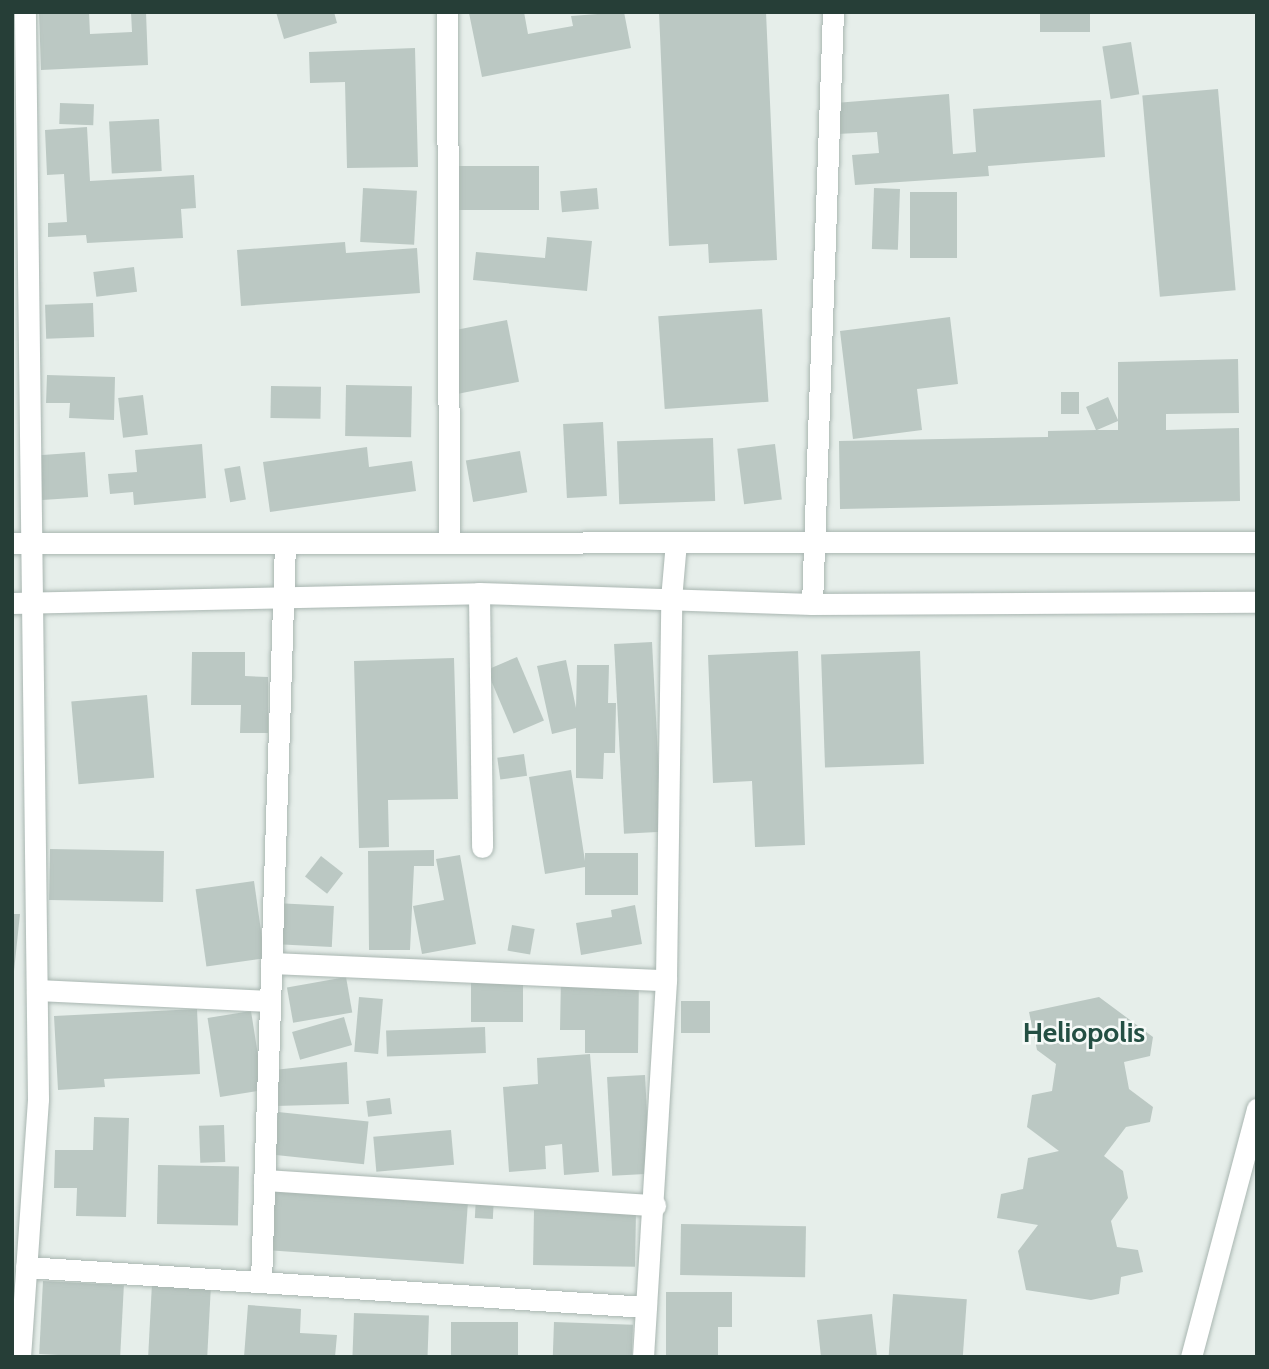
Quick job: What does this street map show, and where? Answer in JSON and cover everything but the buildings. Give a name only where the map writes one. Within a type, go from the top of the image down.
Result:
[{"type":"street","points":[[20,1357],[38,1099],[37,990],[22,603],[25,12]]},
{"type":"street","points":[[447,12],[449,543]]},
{"type":"street","points":[[812,604],[812,544],[833,12]]},
{"type":"street","points":[[643,1357],[655,1205],[666,979],[671,599],[676,542]]},
{"type":"street","points":[[22,543],[1257,542]]},
{"type":"street","points":[[261,1282],[285,543]]},
{"type":"street","points":[[22,603],[479,593],[812,604],[1257,602]]},
{"type":"street","points":[[479,593],[482,847]]},
{"type":"street","points":[[271,963],[666,979]]},
{"type":"street","points":[[37,990],[270,1001]]},
{"type":"street","points":[[1191,1357],[1257,1110]]},
{"type":"street","points":[[264,1180],[655,1205]]},
{"type":"street","points":[[26,1267],[646,1307]]},
{"type":"district","name":"Heliopolis","points":[[1084,1032]]}]
